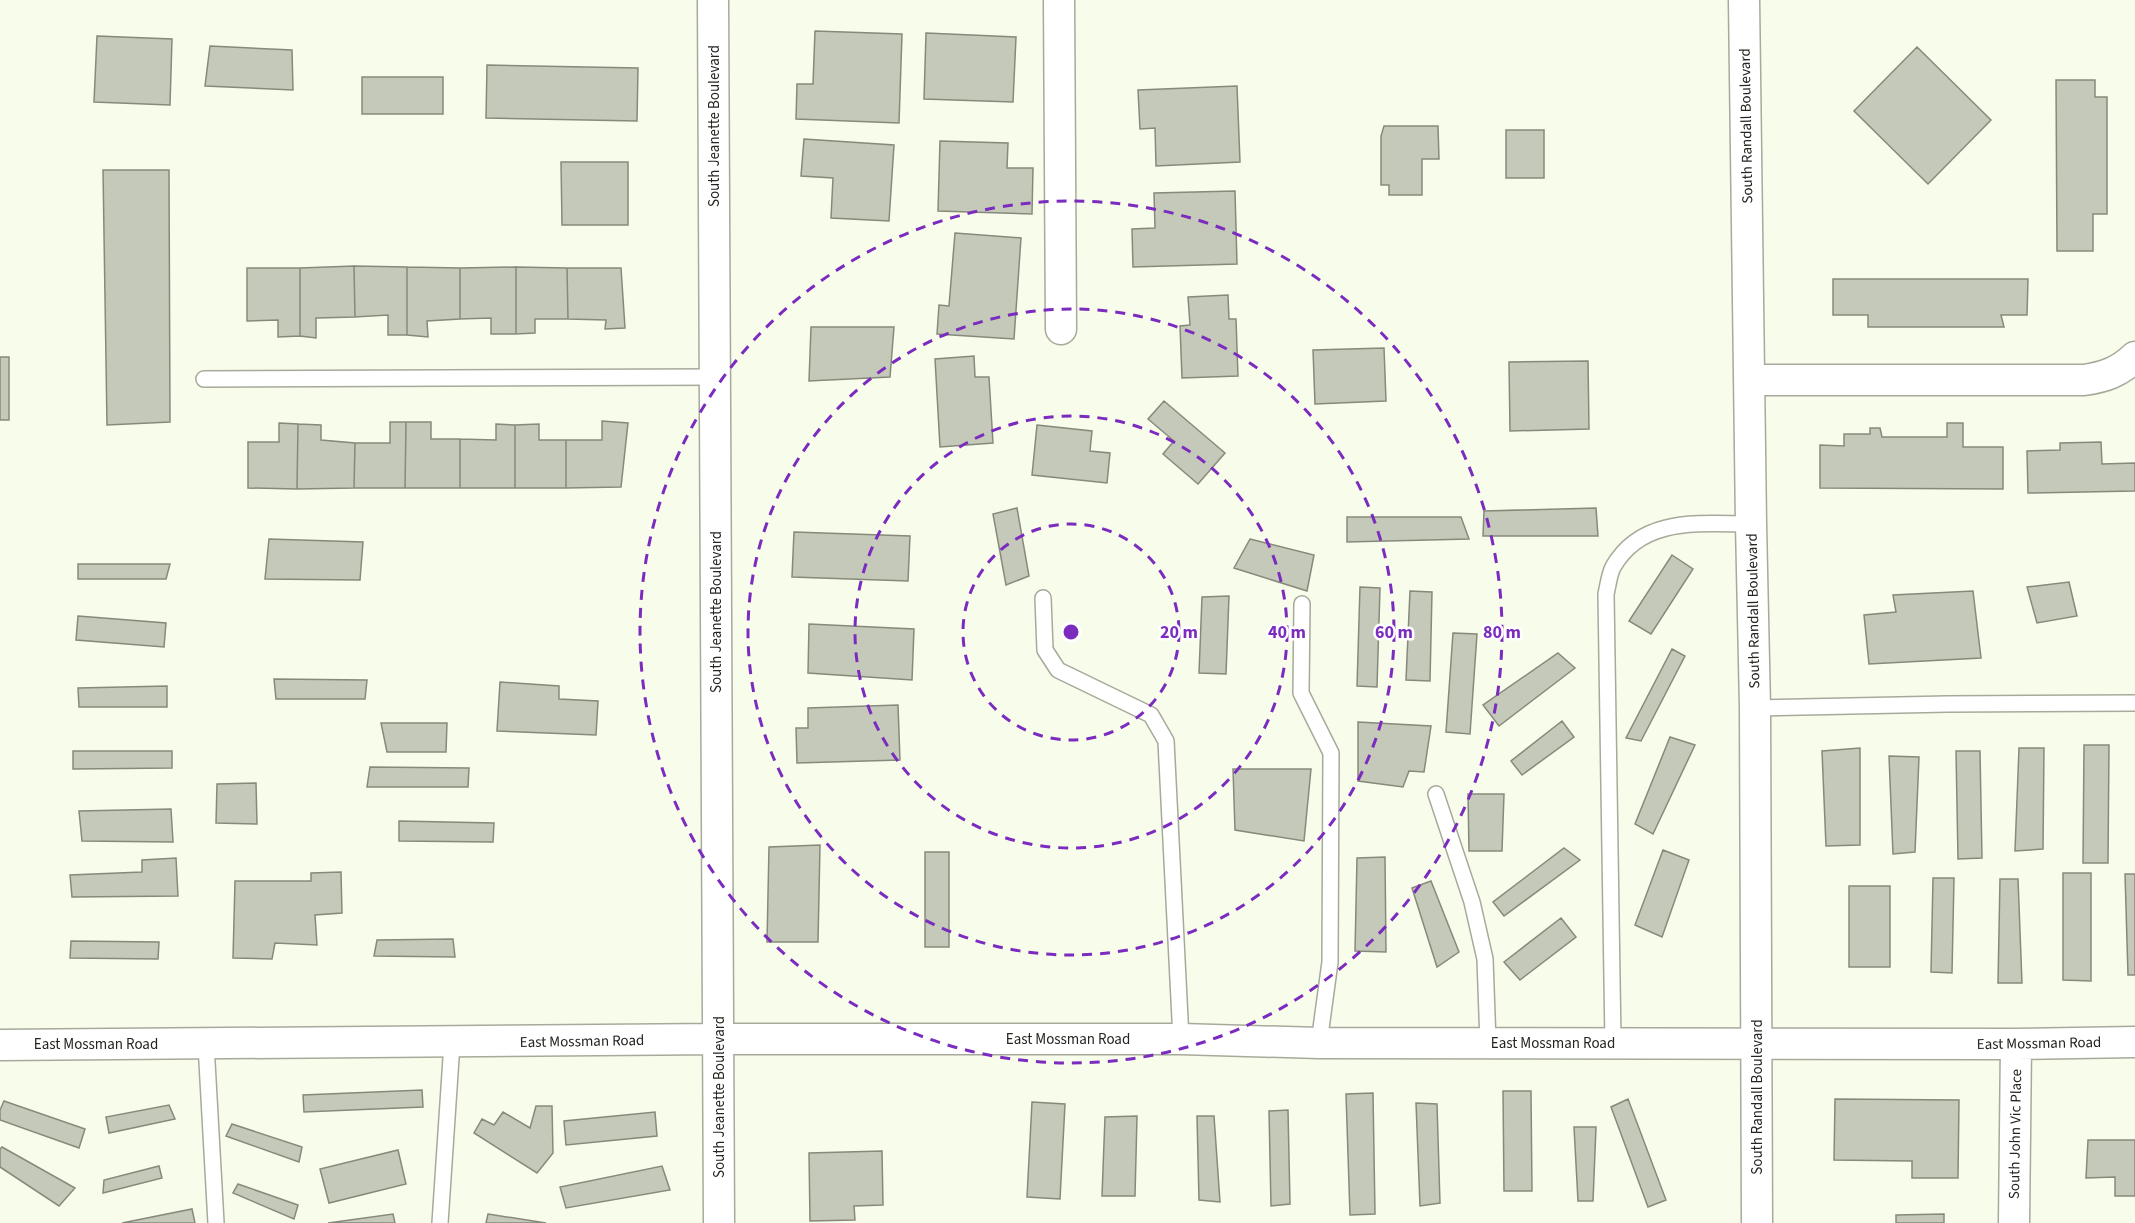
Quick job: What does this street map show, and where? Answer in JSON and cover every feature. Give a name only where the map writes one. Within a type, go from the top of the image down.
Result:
[{"type":"street","name":"South Jeanette Boulevard","points":[[713,0],[719,1223]]},
{"type":"street","points":[[1059,0],[1061,329]]},
{"type":"street","name":"South Randall Boulevard","points":[[1744,0],[1755,708],[1757,1223]]},
{"type":"street","points":[[1749,380],[2084,380],[2105,377],[2127,365],[2135,357]]},
{"type":"street","name":"East Mossman Road","points":[[0,1045],[719,1039],[1181,1039],[1319,1043],[1757,1044],[2135,1042]]},
{"type":"street","name":"South John Vic Place","points":[[2014,1223],[2016,1044]]},
{"type":"lane","points":[[204,379],[715,377]]},
{"type":"lane","points":[[1613,1043],[1606,594],[1612,569],[1626,549],[1640,537],[1662,528],[1702,524],[1751,524]]},
{"type":"lane","points":[[1043,598],[1045,650],[1058,670],[1151,715],[1166,741],[1181,1039]]},
{"type":"lane","points":[[1302,604],[1301,693],[1331,753],[1330,962],[1319,1043]]},
{"type":"lane","points":[[1755,708],[2135,703]]},
{"type":"lane","points":[[1436,794],[1472,902],[1485,960],[1488,1043]]},
{"type":"lane","points":[[440,1223],[452,1042]]},
{"type":"lane","points":[[206,1044],[216,1223]]},
{"type":"building","points":[[815,31],[902,34],[899,123],[796,119],[797,84],[813,84]]},
{"type":"building","points":[[926,33],[1016,37],[1013,102],[924,99]]},
{"type":"building","points":[[97,36],[172,39],[170,105],[94,102]]},
{"type":"building","points":[[210,46],[292,50],[293,90],[205,86]]},
{"type":"building","points":[[1917,47],[1991,120],[1928,184],[1854,111]]},
{"type":"building","points":[[487,65],[638,68],[637,121],[486,118]]},
{"type":"building","points":[[362,77],[443,77],[443,114],[362,114]]},
{"type":"building","points":[[2056,80],[2095,80],[2095,97],[2107,97],[2107,214],[2093,214],[2093,251],[2057,251]]},
{"type":"building","points":[[1237,86],[1240,162],[1156,166],[1155,128],[1140,129],[1138,90]]},
{"type":"building","points":[[1384,126],[1438,126],[1439,159],[1422,159],[1422,195],[1389,195],[1389,185],[1381,185],[1381,136]]},
{"type":"building","points":[[1506,130],[1544,130],[1544,178],[1506,178]]},
{"type":"building","points":[[804,139],[894,145],[889,221],[831,218],[833,178],[801,176]]},
{"type":"building","points":[[940,141],[1008,143],[1007,168],[1033,168],[1032,214],[938,211]]},
{"type":"building","points":[[561,162],[628,162],[628,225],[562,225]]},
{"type":"building","points":[[103,170],[169,170],[170,422],[107,425]]},
{"type":"building","points":[[1235,191],[1237,264],[1133,267],[1132,229],[1155,228],[1154,193]]},
{"type":"building","points":[[955,233],[1021,238],[1014,339],[937,334],[939,305],[949,306]]},
{"type":"building","points":[[354,266],[407,267],[407,335],[388,335],[388,315],[355,317]]},
{"type":"building","points":[[354,266],[355,317],[316,318],[316,338],[300,336],[300,268]]},
{"type":"building","points":[[407,267],[460,268],[460,319],[427,321],[428,337],[407,335]]},
{"type":"building","points":[[516,267],[567,268],[568,319],[535,319],[535,333],[516,334]]},
{"type":"building","points":[[516,267],[516,334],[491,334],[491,318],[460,319],[460,268]]},
{"type":"building","points":[[247,268],[300,268],[300,336],[278,337],[278,320],[247,321]]},
{"type":"building","points":[[567,268],[621,268],[625,328],[605,329],[606,320],[568,319]]},
{"type":"building","points":[[1833,279],[2028,279],[2027,315],[2001,315],[2004,327],[1868,327],[1868,315],[1833,315]]},
{"type":"building","points":[[1228,295],[1229,319],[1236,319],[1238,376],[1182,378],[1180,326],[1190,325],[1188,297]]},
{"type":"building","points":[[811,327],[894,327],[890,377],[809,381]]},
{"type":"building","points":[[1384,348],[1386,401],[1315,404],[1313,350]]},
{"type":"building","points":[[974,356],[975,377],[989,377],[993,443],[940,447],[935,359]]},
{"type":"building","points":[[0,357],[9,357],[9,420],[0,420]]},
{"type":"building","points":[[1588,361],[1589,429],[1510,431],[1509,362]]},
{"type":"building","points":[[1164,401],[1225,453],[1198,484],[1163,454],[1174,441],[1148,419]]},
{"type":"building","points":[[602,421],[628,423],[621,487],[566,488],[566,440],[602,440]]},
{"type":"building","points":[[390,422],[406,422],[405,488],[354,488],[355,443],[390,443]]},
{"type":"building","points":[[406,422],[431,422],[431,439],[460,439],[460,488],[405,488]]},
{"type":"building","points":[[279,423],[298,424],[297,489],[248,488],[248,442],[279,442]]},
{"type":"building","points":[[1947,423],[1963,423],[1963,447],[2003,447],[2003,489],[1820,488],[1820,445],[1844,446],[1844,434],[1870,434],[1870,428],[1880,428],[1882,437],[1947,437]]},
{"type":"building","points":[[298,424],[321,425],[321,440],[355,443],[354,488],[297,489]]},
{"type":"building","points":[[496,424],[515,425],[515,488],[460,488],[460,439],[496,440]]},
{"type":"building","points":[[539,424],[539,440],[566,440],[566,488],[515,488],[515,425]]},
{"type":"building","points":[[1037,425],[1092,431],[1090,451],[1110,453],[1107,483],[1032,475]]},
{"type":"building","points":[[2101,442],[2102,464],[2135,463],[2135,491],[2028,493],[2027,451],[2060,450],[2060,443]]},
{"type":"building","points":[[1017,508],[1029,576],[1006,585],[993,514]]},
{"type":"building","points":[[1596,508],[1598,536],[1483,536],[1484,511]]},
{"type":"building","points":[[1347,517],[1461,517],[1469,539],[1347,542]]},
{"type":"building","points":[[794,532],[910,536],[908,581],[792,577]]},
{"type":"building","points":[[269,539],[363,542],[360,580],[265,579]]},
{"type":"building","points":[[1250,539],[1314,555],[1307,591],[1234,568]]},
{"type":"building","points":[[1672,555],[1693,569],[1651,634],[1629,621]]},
{"type":"building","points":[[78,564],[170,564],[166,579],[78,579]]},
{"type":"building","points":[[2069,582],[2077,616],[2037,623],[2027,587]]},
{"type":"building","points":[[1360,587],[1380,588],[1377,687],[1357,686]]},
{"type":"building","points":[[1410,591],[1432,592],[1430,681],[1406,680]]},
{"type":"building","points":[[1973,591],[1981,658],[1869,664],[1864,615],[1896,612],[1893,595]]},
{"type":"building","points":[[1229,596],[1226,674],[1199,673],[1202,597]]},
{"type":"building","points":[[78,616],[166,623],[164,647],[76,640]]},
{"type":"building","points":[[809,624],[914,629],[912,680],[808,673]]},
{"type":"building","points":[[1453,633],[1477,634],[1470,734],[1446,732]]},
{"type":"building","points":[[1672,649],[1685,656],[1641,741],[1626,738]]},
{"type":"building","points":[[1558,653],[1575,668],[1499,726],[1483,705]]},
{"type":"building","points":[[274,679],[367,680],[365,699],[276,699]]},
{"type":"building","points":[[500,682],[559,686],[559,699],[598,701],[596,735],[497,731]]},
{"type":"building","points":[[167,686],[167,707],[79,707],[78,688]]},
{"type":"building","points":[[898,705],[900,760],[797,763],[796,728],[808,728],[808,708]]},
{"type":"building","points":[[1562,721],[1574,737],[1522,775],[1511,761]]},
{"type":"building","points":[[1358,722],[1431,726],[1424,772],[1409,771],[1403,787],[1358,781]]},
{"type":"building","points":[[381,723],[447,723],[446,752],[387,752]]},
{"type":"building","points":[[1670,737],[1695,745],[1653,834],[1635,824]]},
{"type":"building","points":[[2084,745],[2109,745],[2108,863],[2083,863]]},
{"type":"building","points":[[1860,748],[1860,845],[1826,846],[1822,751]]},
{"type":"building","points":[[2019,748],[2044,748],[2043,849],[2015,851]]},
{"type":"building","points":[[73,751],[172,751],[172,768],[73,769]]},
{"type":"building","points":[[1956,751],[1980,751],[1982,858],[1958,859]]},
{"type":"building","points":[[1889,756],[1919,757],[1915,852],[1893,854]]},
{"type":"building","points":[[370,767],[469,768],[468,787],[367,787]]},
{"type":"building","points":[[1233,769],[1311,769],[1304,841],[1235,830]]},
{"type":"building","points":[[256,783],[257,824],[216,823],[217,784]]},
{"type":"building","points":[[1468,794],[1504,794],[1502,851],[1469,851]]},
{"type":"building","points":[[171,809],[173,842],[82,841],[79,811]]},
{"type":"building","points":[[399,821],[494,823],[493,842],[399,841]]},
{"type":"building","points":[[820,845],[818,942],[767,942],[769,847]]},
{"type":"building","points":[[1564,848],[1580,860],[1504,916],[1493,902]]},
{"type":"building","points":[[1663,850],[1689,860],[1662,937],[1635,925]]},
{"type":"building","points":[[925,852],[949,852],[949,947],[925,947]]},
{"type":"building","points":[[1385,857],[1386,952],[1355,951],[1357,858]]},
{"type":"building","points":[[176,858],[178,896],[72,897],[70,875],[142,872],[142,860]]},
{"type":"building","points":[[341,872],[342,913],[315,915],[317,945],[275,943],[272,959],[233,958],[235,881],[311,881],[311,873]]},
{"type":"building","points":[[2063,873],[2091,873],[2091,981],[2063,980]]},
{"type":"building","points":[[2125,874],[2135,874],[2135,975],[2128,975]]},
{"type":"building","points":[[1933,878],[1954,878],[1952,973],[1931,972]]},
{"type":"building","points":[[2000,879],[2018,879],[2022,983],[1998,983]]},
{"type":"building","points":[[1431,881],[1459,952],[1437,967],[1412,888]]},
{"type":"building","points":[[1849,886],[1890,886],[1890,967],[1849,967]]},
{"type":"building","points":[[1561,918],[1576,937],[1520,980],[1504,962]]},
{"type":"building","points":[[453,939],[455,957],[374,956],[377,940]]},
{"type":"building","points":[[71,941],[159,942],[158,959],[70,958]]},
{"type":"building","points":[[422,1090],[423,1107],[304,1112],[303,1095]]},
{"type":"building","points":[[1503,1091],[1531,1091],[1532,1191],[1504,1191]]},
{"type":"building","points":[[1373,1093],[1375,1214],[1350,1215],[1346,1094]]},
{"type":"building","points":[[1628,1099],[1666,1200],[1648,1207],[1611,1107]]},
{"type":"building","points":[[1835,1099],[1959,1100],[1958,1178],[1912,1178],[1912,1161],[1834,1160]]},
{"type":"building","points":[[4,1101],[85,1129],[79,1148],[0,1120],[0,1110]]},
{"type":"building","points":[[1032,1102],[1065,1104],[1060,1199],[1027,1197]]},
{"type":"building","points":[[1416,1103],[1437,1104],[1440,1203],[1420,1206]]},
{"type":"building","points":[[169,1105],[175,1119],[109,1133],[106,1117]]},
{"type":"building","points":[[536,1106],[552,1106],[553,1153],[537,1173],[474,1133],[482,1119],[494,1125],[503,1112],[530,1128]]},
{"type":"building","points":[[1288,1110],[1290,1204],[1271,1206],[1269,1111]]},
{"type":"building","points":[[655,1112],[657,1136],[566,1145],[564,1121]]},
{"type":"building","points":[[1137,1116],[1135,1196],[1102,1196],[1105,1117]]},
{"type":"building","points":[[1197,1116],[1214,1116],[1220,1202],[1199,1200]]},
{"type":"building","points":[[232,1124],[302,1147],[299,1162],[226,1136]]},
{"type":"building","points":[[1574,1127],[1596,1127],[1593,1201],[1578,1201]]},
{"type":"building","points":[[2088,1140],[2135,1140],[2135,1196],[2115,1196],[2115,1177],[2086,1178]]},
{"type":"building","points":[[2,1147],[75,1188],[59,1206],[0,1167]]},
{"type":"building","points":[[398,1150],[406,1184],[329,1203],[320,1169]]},
{"type":"building","points":[[882,1151],[883,1205],[854,1206],[855,1220],[810,1221],[809,1153]]},
{"type":"building","points":[[159,1166],[162,1178],[103,1193],[104,1180]]},
{"type":"building","points":[[662,1166],[670,1190],[566,1208],[560,1187]]},
{"type":"building","points":[[238,1184],[298,1205],[294,1219],[233,1193]]},
{"type":"building","points":[[192,1209],[195,1223],[122,1223]]},
{"type":"building","points":[[393,1214],[395,1223],[328,1223]]},
{"type":"building","points":[[488,1214],[546,1223],[486,1223]]},
{"type":"building","points":[[1944,1214],[1944,1223],[1896,1223],[1896,1215]]}]
